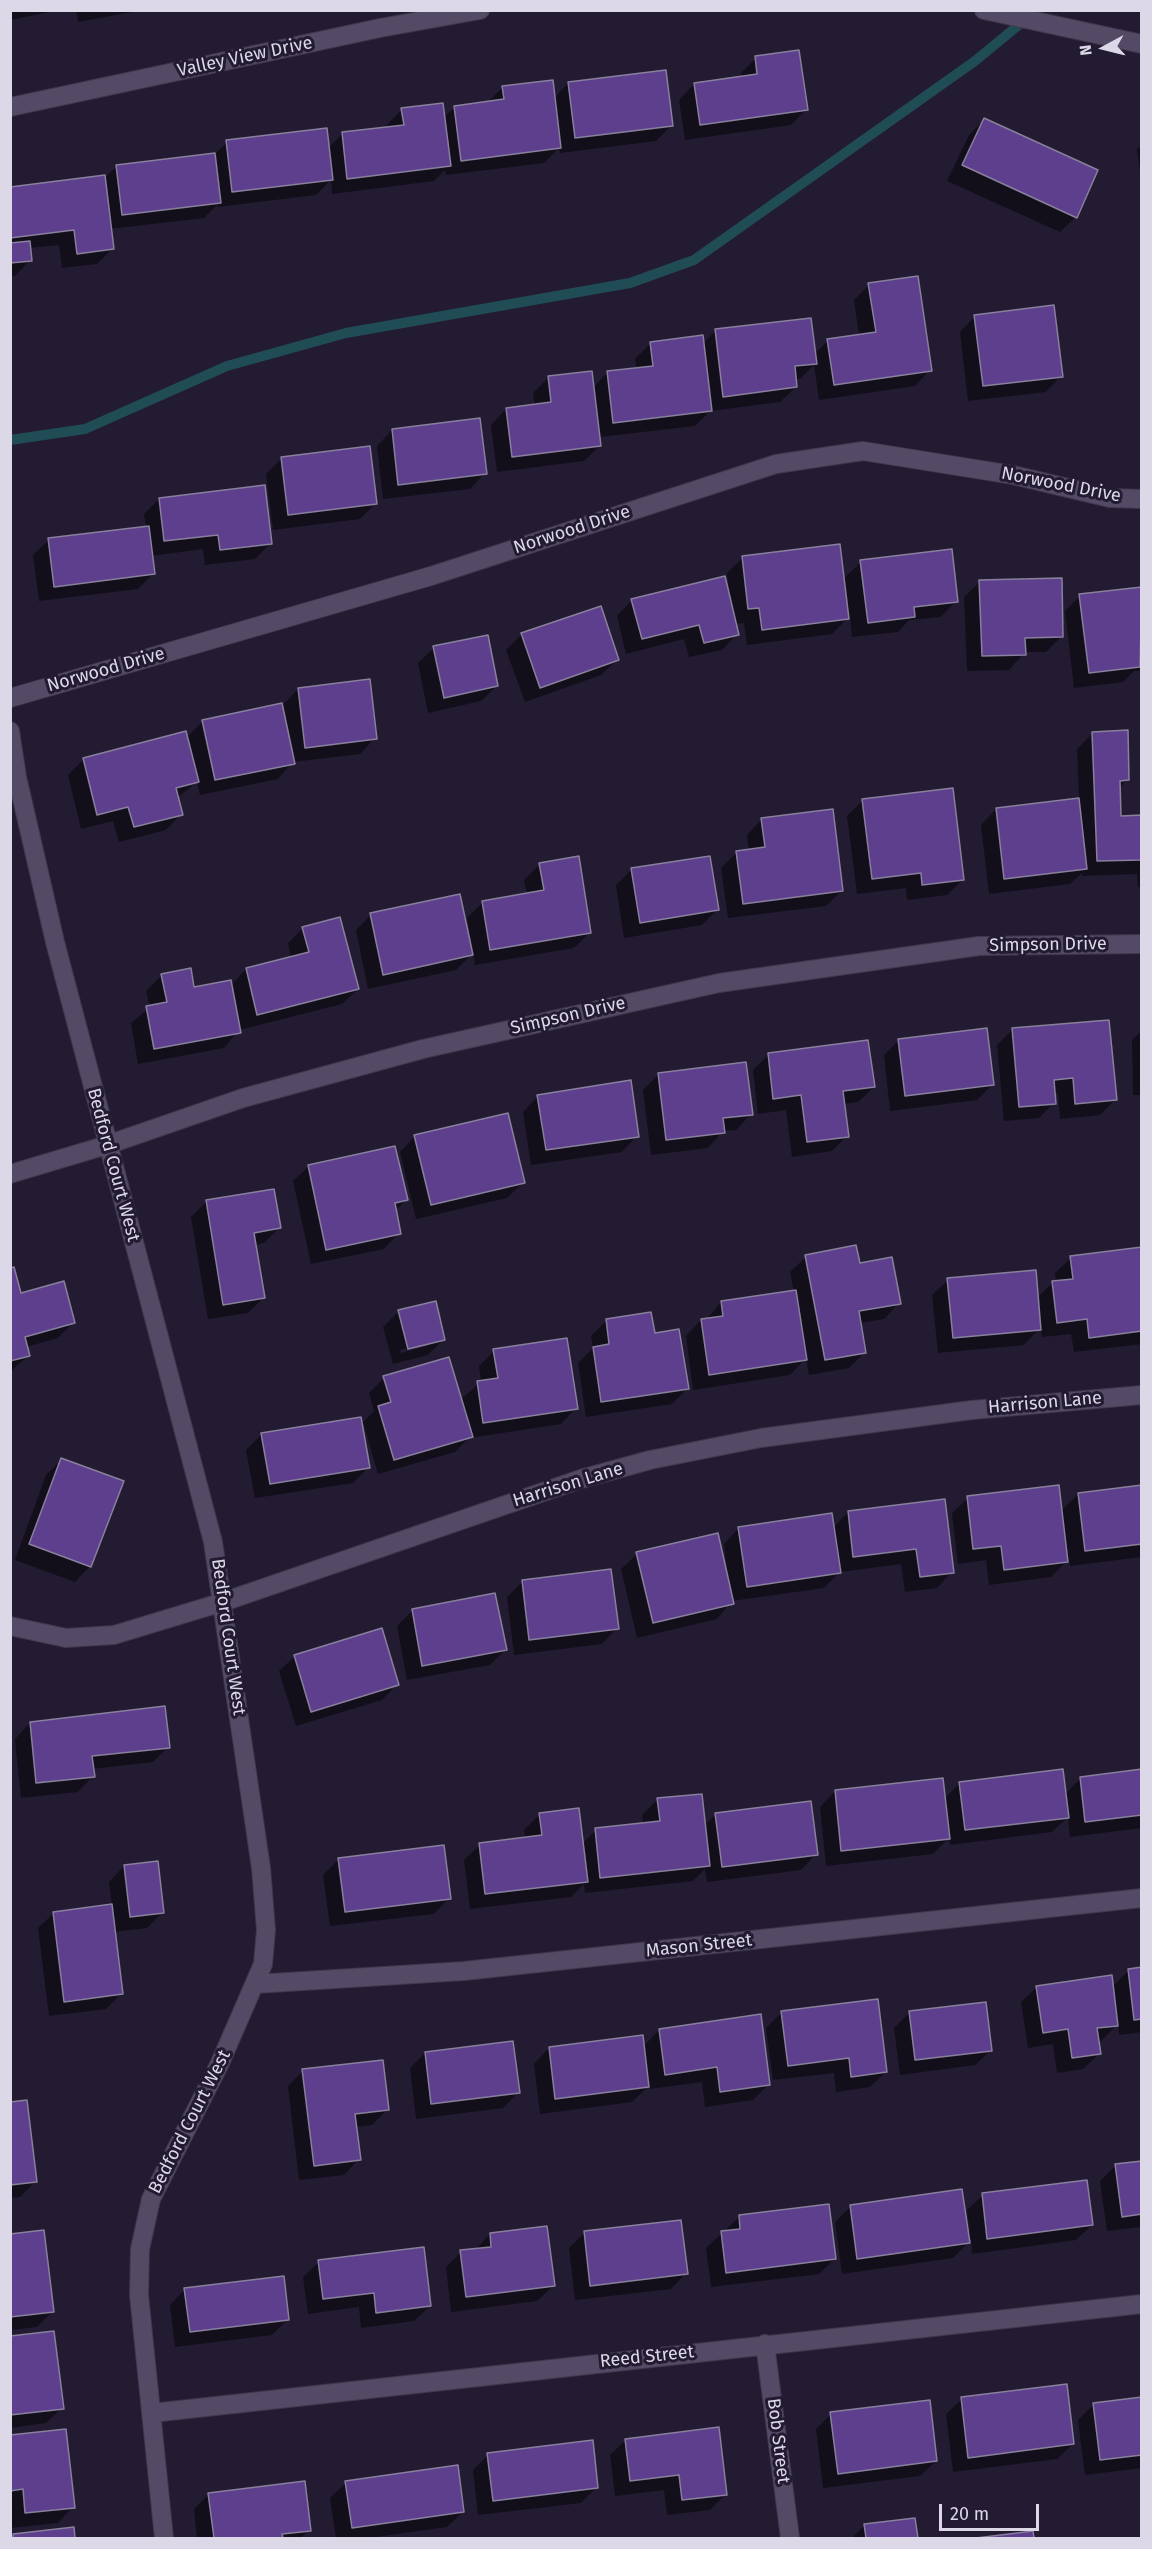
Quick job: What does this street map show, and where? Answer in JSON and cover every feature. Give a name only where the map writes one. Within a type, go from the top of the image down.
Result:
[{"type":"street","name":"Valley View Drive","points":[[10,107],[380,28],[480,10]]},
{"type":"street","points":[[989,12],[1142,44]]},
{"type":"street","name":"Norwood Drive","points":[[10,698],[431,576],[776,464],[863,451],[1013,475],[1110,498],[1142,499]]},
{"type":"street","name":"Bedford Court West","points":[[10,731],[17,777],[55,942],[213,1542],[261,1868],[266,1930],[262,1964],[220,2063],[151,2199],[140,2248],[139,2295],[164,2538]]},
{"type":"street","name":"Simpson Drive","points":[[10,1174],[108,1145],[243,1098],[423,1049],[719,983],[979,946],[1142,944]]},
{"type":"street","name":"Harrison Lane","points":[[10,1626],[66,1638],[114,1635],[223,1602],[580,1479],[650,1460],[761,1438],[972,1410],[1142,1395]]},
{"type":"street","name":"Mason Street","points":[[255,1984],[464,1971],[1142,1898]]},
{"type":"street","name":"Reed Street","points":[[152,2413],[1142,2304]]},
{"type":"street","name":"Bob Street","points":[[765,2344],[790,2538]]},
{"type":"building","points":[[799,50],[808,110],[700,125],[694,83],[757,74],[755,56]]},
{"type":"building","points":[[666,70],[673,126],[575,138],[568,82]]},
{"type":"building","points":[[553,80],[561,148],[461,161],[454,106],[504,99],[502,86]]},
{"type":"building","points":[[443,103],[451,166],[347,179],[342,132],[404,125],[401,108]]},
{"type":"building","points":[[984,118],[1098,170],[1077,218],[962,165]]},
{"type":"building","points":[[327,128],[333,180],[232,192],[226,140]]},
{"type":"building","points":[[215,153],[221,203],[122,215],[116,165]]},
{"type":"building","points":[[105,175],[114,249],[77,254],[74,230],[10,238],[10,187]]},
{"type":"building","points":[[30,241],[32,261],[10,263],[10,243]]},
{"type":"building","points":[[918,276],[932,371],[834,385],[827,339],[876,332],[868,283]]},
{"type":"building","points":[[1054,305],[1063,377],[983,386],[974,315]]},
{"type":"building","points":[[811,318],[817,364],[795,366],[797,387],[723,397],[715,329]]},
{"type":"building","points":[[703,335],[712,411],[613,423],[607,371],[653,366],[650,342]]},
{"type":"building","points":[[592,371],[601,446],[512,457],[506,408],[551,402],[548,376]]},
{"type":"building","points":[[480,418],[487,474],[398,485],[392,429]]},
{"type":"building","points":[[370,446],[377,504],[288,515],[281,457]]},
{"type":"building","points":[[265,485],[272,544],[220,550],[218,535],[164,541],[159,498]]},
{"type":"building","points":[[149,526],[155,574],[54,587],[48,538]]},
{"type":"building","points":[[840,544],[849,619],[762,630],[759,608],[748,609],[742,556]]},
{"type":"building","points":[[952,549],[958,602],[914,607],[915,617],[868,623],[860,560]]},
{"type":"building","points":[[725,576],[739,635],[704,643],[699,625],[642,639],[631,599]]},
{"type":"building","points":[[1062,578],[1063,637],[1025,638],[1026,655],[982,656],[979,580]]},
{"type":"building","points":[[1142,587],[1140,667],[1089,673],[1079,594]]},
{"type":"building","points":[[601,606],[619,660],[540,688],[521,633]]},
{"type":"building","points":[[488,635],[498,686],[444,698],[433,646]]},
{"type":"building","points":[[370,679],[377,739],[305,748],[298,688]]},
{"type":"building","points":[[282,703],[295,764],[215,780],[202,720]]},
{"type":"building","points":[[1128,730],[1129,780],[1120,781],[1121,816],[1142,815],[1142,860],[1097,861],[1092,732]]},
{"type":"building","points":[[186,731],[199,782],[176,788],[183,815],[134,827],[128,807],[97,815],[83,758]]},
{"type":"building","points":[[953,788],[964,880],[922,885],[921,873],[872,879],[862,799]]},
{"type":"building","points":[[1079,798],[1087,869],[1004,879],[996,808]]},
{"type":"building","points":[[833,809],[843,891],[743,904],[736,851],[765,847],[761,818]]},
{"type":"building","points":[[579,856],[591,933],[490,950],[482,901],[544,890],[539,863]]},
{"type":"building","points":[[710,856],[719,910],[640,923],[631,868]]},
{"type":"building","points":[[460,894],[473,955],[383,975],[370,913]]},
{"type":"building","points":[[340,917],[359,989],[257,1015],[246,968],[309,952],[302,927]]},
{"type":"building","points":[[191,968],[194,987],[231,980],[241,1033],[154,1049],[146,1006],[167,1002],[161,974]]},
{"type":"building","points":[[1109,1020],[1117,1100],[1075,1104],[1073,1078],[1054,1080],[1056,1104],[1019,1107],[1012,1028]]},
{"type":"building","points":[[987,1028],[994,1085],[905,1096],[898,1039]]},
{"type":"building","points":[[868,1040],[875,1087],[843,1091],[849,1137],[807,1142],[801,1095],[773,1099],[768,1053]]},
{"type":"building","points":[[746,1062],[753,1115],[723,1118],[725,1133],[666,1140],[658,1073]]},
{"type":"building","points":[[631,1080],[639,1137],[546,1150],[537,1095]]},
{"type":"building","points":[[508,1113],[525,1183],[431,1205],[414,1135]]},
{"type":"building","points":[[395,1146],[408,1200],[395,1203],[401,1234],[326,1250],[308,1165]]},
{"type":"building","points":[[274,1189],[281,1228],[254,1233],[265,1298],[223,1305],[206,1200]]},
{"type":"building","points":[[856,1245],[860,1263],[892,1257],[901,1304],[859,1311],[866,1353],[825,1360],[805,1255]]},
{"type":"building","points":[[1142,1247],[1142,1331],[1089,1338],[1087,1319],[1057,1323],[1052,1281],[1073,1279],[1070,1256]]},
{"type":"building","points":[[14,1267],[21,1293],[64,1281],[75,1323],[25,1337],[30,1356],[10,1361],[10,1268]]},
{"type":"building","points":[[1036,1270],[1041,1330],[953,1338],[947,1278]]},
{"type":"building","points":[[796,1290],[807,1360],[709,1375],[701,1319],[723,1316],[721,1301]]},
{"type":"building","points":[[436,1301],[445,1340],[408,1349],[398,1310]]},
{"type":"building","points":[[651,1312],[655,1333],[679,1329],[689,1389],[601,1402],[593,1347],[609,1344],[606,1319]]},
{"type":"building","points":[[567,1338],[578,1409],[483,1423],[477,1381],[498,1378],[493,1349]]},
{"type":"building","points":[[449,1357],[473,1437],[394,1460],[378,1406],[391,1402],[383,1376]]},
{"type":"building","points":[[361,1417],[370,1468],[270,1484],[261,1433]]},
{"type":"building","points":[[61,1458],[124,1481],[91,1567],[29,1544]]},
{"type":"building","points":[[1059,1485],[1068,1562],[1004,1570],[1001,1546],[973,1549],[967,1496]]},
{"type":"building","points":[[1142,1485],[1142,1544],[1085,1551],[1078,1493]]},
{"type":"building","points":[[945,1499],[954,1573],[920,1577],[916,1549],[853,1557],[848,1511]]},
{"type":"building","points":[[832,1513],[841,1573],[747,1587],[738,1527]]},
{"type":"building","points":[[718,1533],[734,1604],[653,1623],[636,1552]]},
{"type":"building","points":[[611,1569],[619,1629],[529,1640],[522,1580]]},
{"type":"building","points":[[495,1593],[507,1650],[422,1666],[412,1609]]},
{"type":"building","points":[[382,1628],[399,1685],[311,1712],[294,1655]]},
{"type":"building","points":[[165,1706],[170,1748],[92,1756],[95,1777],[36,1783],[30,1722]]},
{"type":"building","points":[[1063,1769],[1069,1818],[965,1830],[959,1782]]},
{"type":"building","points":[[1142,1769],[1142,1815],[1085,1822],[1080,1777]]},
{"type":"building","points":[[943,1778],[950,1839],[841,1851],[835,1790]]},
{"type":"building","points":[[702,1794],[710,1866],[600,1878],[595,1828],[660,1821],[657,1798]]},
{"type":"building","points":[[811,1801],[818,1855],[722,1867],[715,1813]]},
{"type":"building","points":[[579,1808],[588,1882],[485,1894],[479,1843],[542,1835],[539,1813]]},
{"type":"building","points":[[444,1845],[451,1899],[345,1912],[338,1858]]},
{"type":"building","points":[[158,1861],[164,1913],[130,1917],[124,1865]]},
{"type":"building","points":[[112,1904],[123,1994],[64,2002],[53,1912]]},
{"type":"building","points":[[1142,1967],[1142,2019],[1134,2020],[1128,1969]]},
{"type":"building","points":[[1112,1975],[1118,2026],[1097,2028],[1101,2054],[1072,2058],[1068,2029],[1043,2033],[1036,1986]]},
{"type":"building","points":[[878,1999],[887,2072],[851,2077],[849,2058],[788,2066],[781,2011]]},
{"type":"building","points":[[986,2002],[992,2051],[915,2060],[909,2011]]},
{"type":"building","points":[[761,2014],[770,2085],[720,2092],[717,2067],[665,2075],[659,2029]]},
{"type":"building","points":[[643,2035],[649,2087],[555,2099],[549,2047]]},
{"type":"building","points":[[513,2041],[520,2093],[431,2104],[425,2052]]},
{"type":"building","points":[[383,2060],[389,2110],[355,2114],[361,2160],[314,2166],[302,2069]]},
{"type":"building","points":[[27,2100],[37,2182],[10,2185],[10,2102]]},
{"type":"building","points":[[1142,2161],[1142,2214],[1122,2217],[1115,2164]]},
{"type":"building","points":[[1087,2180],[1093,2225],[987,2239],[982,2193]]},
{"type":"building","points":[[962,2189],[970,2243],[857,2259],[850,2205]]},
{"type":"building","points":[[829,2204],[836,2259],[726,2273],[721,2231],[740,2229],[739,2215]]},
{"type":"building","points":[[681,2220],[688,2274],[590,2286],[584,2231]]},
{"type":"building","points":[[547,2226],[555,2286],[466,2297],[460,2250],[491,2247],[490,2233]]},
{"type":"building","points":[[44,2230],[54,2312],[10,2317],[10,2234]]},
{"type":"building","points":[[424,2247],[431,2306],[376,2313],[374,2293],[323,2299],[318,2260]]},
{"type":"building","points":[[284,2276],[289,2320],[190,2332],[184,2288]]},
{"type":"building","points":[[54,2331],[64,2409],[10,2415],[10,2336]]},
{"type":"building","points":[[1067,2384],[1074,2444],[968,2458],[961,2397]]},
{"type":"building","points":[[1142,2397],[1142,2455],[1100,2460],[1093,2403]]},
{"type":"building","points":[[930,2400],[937,2461],[838,2474],[830,2412]]},
{"type":"building","points":[[719,2427],[727,2495],[682,2500],[679,2475],[630,2481],[625,2439]]},
{"type":"building","points":[[66,2429],[75,2508],[25,2513],[23,2489],[10,2491],[10,2435]]},
{"type":"building","points":[[593,2440],[598,2488],[493,2501],[487,2453]]},
{"type":"building","points":[[458,2465],[464,2512],[352,2528],[345,2481]]},
{"type":"building","points":[[305,2481],[311,2531],[282,2534],[283,2538],[214,2538],[208,2493]]},
{"type":"building","points":[[915,2518],[918,2538],[866,2538],[864,2524]]},
{"type":"building","points":[[74,2527],[75,2538],[13,2538],[13,2534]]},
{"type":"building","points":[[1033,2531],[1034,2538],[976,2538]]},
{"type":"waterway","points":[[10,440],[85,429],[227,366],[346,333],[630,283],[694,260],[975,61],[1037,10]]}]
